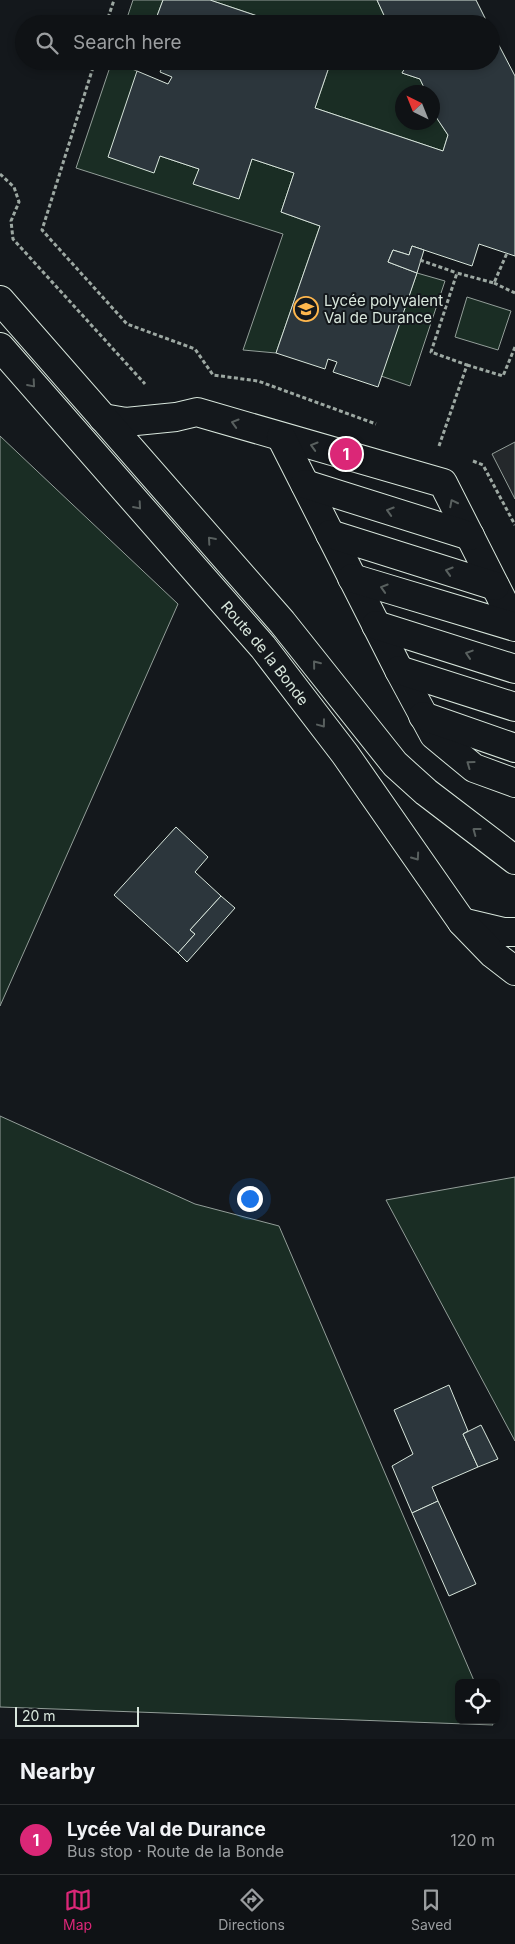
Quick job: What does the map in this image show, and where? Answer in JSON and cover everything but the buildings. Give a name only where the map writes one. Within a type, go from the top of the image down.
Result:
[{"type":"main road","points":[[0,300],[282,622],[395,764],[426,792],[515,860]]},
{"type":"main road","name":"Route de la Bonde","points":[[0,347],[263,647],[345,754],[462,922],[493,954],[515,971]]},
{"type":"main road","points":[[103,418],[126,422],[176,417],[197,412],[442,483],[515,626]]},
{"type":"main road","points":[[282,437],[352,578],[434,735],[474,768],[515,783]]},
{"type":"main road","points":[[305,484],[470,536]]},
{"type":"main road","points":[[330,534],[495,586]]},
{"type":"main road","points":[[352,578],[515,626]]},
{"type":"main road","points":[[376,625],[515,669]]},
{"type":"main road","points":[[399,670],[515,707]]},
{"type":"main road","points":[[423,716],[515,748]]},
{"type":"main road","points":[[462,922],[504,932],[515,932]]},
{"type":"path","points":[[109,15],[114,0]]},
{"type":"path","points":[[91,70],[42,230],[127,324],[195,349],[214,375],[258,381],[384,427]]},
{"type":"path","points":[[0,174],[14,187],[19,202],[11,221],[12,239],[148,387]]},
{"type":"path","points":[[494,283],[506,253]]},
{"type":"path","points":[[420,260],[494,283],[515,294]]},
{"type":"path","points":[[457,273],[431,352],[504,376],[515,346]]},
{"type":"path","points":[[447,450],[438,447],[467,365]]},
{"type":"path","points":[[465,458],[483,465],[515,525]]},
{"type":"green space","points":[[133,0],[163,0],[157,15],[128,15]]},
{"type":"green space","points":[[210,0],[377,0],[384,15],[254,15]]},
{"type":"green space","points":[[109,70],[134,70],[137,71],[160,156],[199,169],[194,184],[239,198],[252,159],[294,173],[281,212],[320,226],[276,353],[243,350],[283,234],[76,168]]},
{"type":"green space","points":[[328,70],[404,70],[402,73],[420,79],[423,85],[395,85],[395,130],[440,130],[440,123],[448,135],[443,151],[315,108]]},
{"type":"green space","points":[[417,273],[445,281],[410,386],[381,376]]},
{"type":"green space","points":[[467,297],[511,311],[498,350],[455,337]]},
{"type":"green space","points":[[0,436],[178,604],[0,1006]]},
{"type":"green space","points":[[0,1116],[195,1204],[279,1226],[473,1679],[455,1679],[455,1724],[0,1707]]},
{"type":"green space","points":[[515,1177],[515,1441],[386,1200]]},
{"type":"shaded area","points":[[515,442],[515,499],[492,454]]},
{"type":"place","name":"Lycée polyvalent Val de Durance","points":[[306,309]]},
{"type":"place","name":"Lycée Val de Durance","points":[[346,454]]}]
